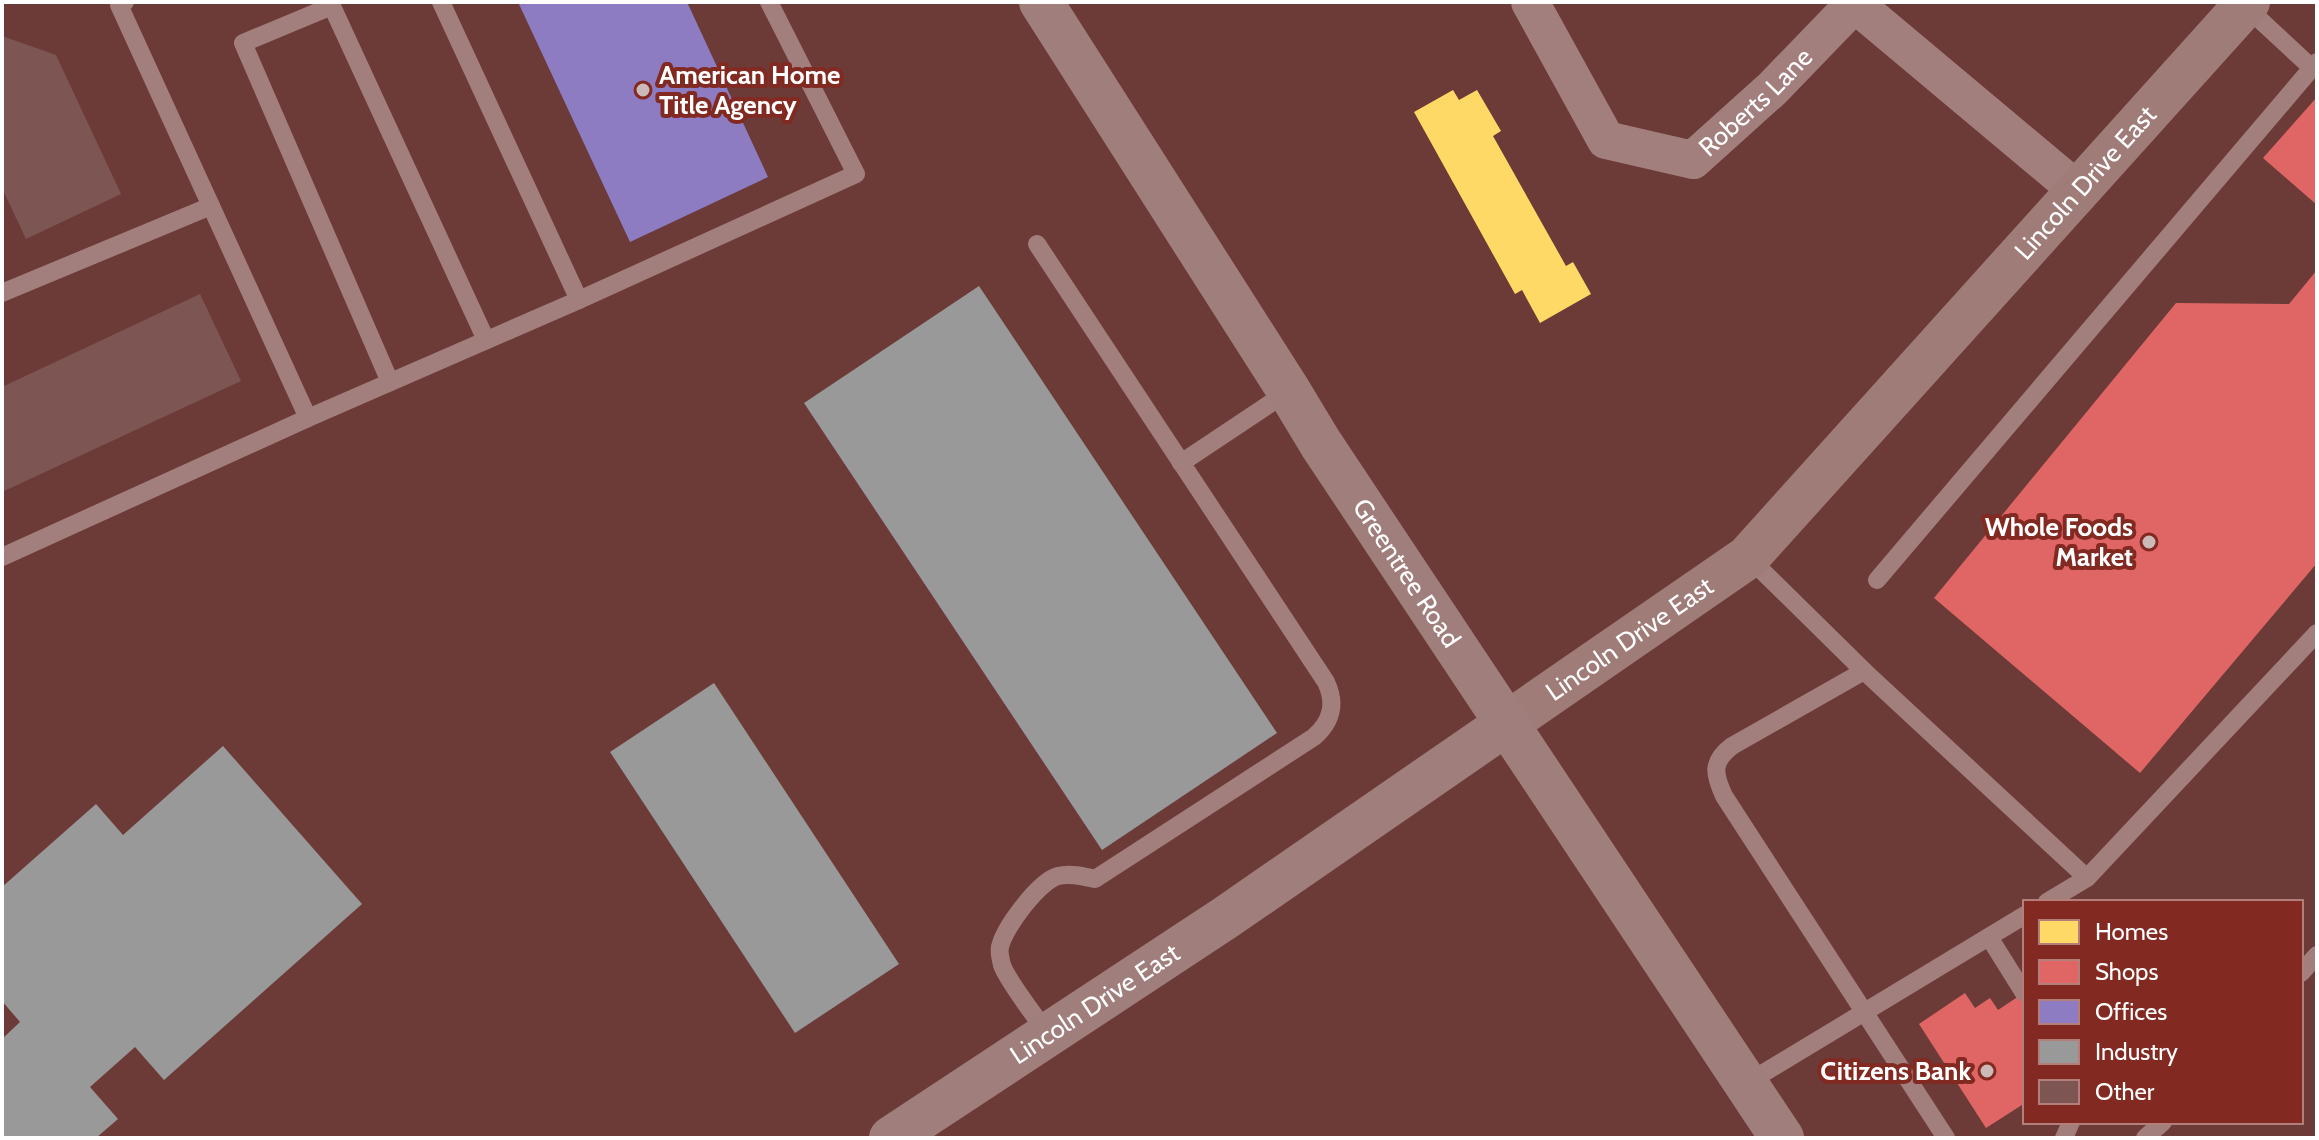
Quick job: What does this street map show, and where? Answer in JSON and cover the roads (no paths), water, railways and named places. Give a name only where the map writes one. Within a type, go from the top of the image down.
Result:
[{"type":"main road","name":"Greentree Road","points":[[1041,2],[1321,444],[1782,1138]]},
{"type":"main road","name":"Lincoln Drive East","points":[[891,1138],[1225,918],[1506,724]]},
{"type":"street","name":"Roberts Lane","points":[[1530,2],[1606,140],[1693,160],[1772,89],[1855,3],[2077,190]]},
{"type":"street","name":"Lincoln Drive East","points":[[1506,724],[1748,557],[2246,4]]},
{"type":"lane","points":[[125,2],[119,5],[308,418]]},
{"type":"lane","points":[[441,2],[579,300]]},
{"type":"lane","points":[[2,557],[856,174],[769,2]]},
{"type":"lane","points":[[390,382],[243,43],[331,4],[486,340]]},
{"type":"lane","points":[[1877,580],[2315,65],[2246,4]]},
{"type":"lane","points":[[2,293],[211,206]]},
{"type":"lane","points":[[1037,244],[1327,685],[1332,708],[1314,737],[1095,879],[1076,875],[1058,876],[1043,883],[1030,897],[999,948],[1003,967],[1047,1033]]},
{"type":"lane","points":[[1181,463],[1289,391]]},
{"type":"lane","points":[[1748,557],[1864,671],[2087,878]]},
{"type":"lane","points":[[2053,900],[2087,878],[2317,633]]},
{"type":"lane","points":[[1864,671],[1732,746],[1720,757],[1716,768],[1718,783],[1946,1138]]},
{"type":"lane","points":[[1746,1084],[2023,916]]},
{"type":"lane","points":[[1989,937],[2023,991]]},
{"type":"lane","points":[[2303,971],[2317,955]]},
{"type":"lane","points":[[2145,1138],[2161,1124]]},
{"type":"place","name":"American Home Title Agency","points":[[643,90]]},
{"type":"place","name":"Whole Foods Market","points":[[2149,542]]},
{"type":"place","name":"Citizens Bank","points":[[1987,1071]]}]
